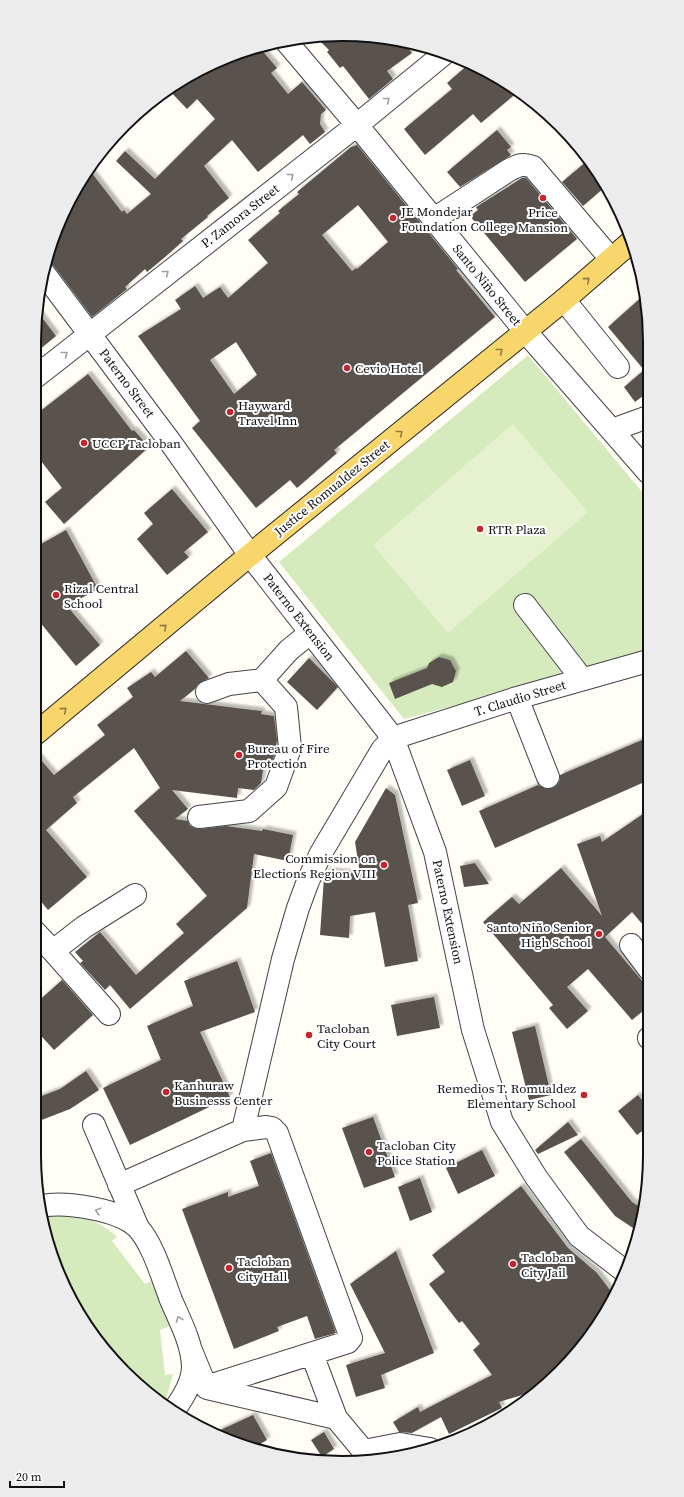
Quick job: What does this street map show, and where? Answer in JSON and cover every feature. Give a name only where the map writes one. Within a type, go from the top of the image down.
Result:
[{"type":"main road","name":"Justice Romualdez Street","points":[[41,729],[250,555],[564,300],[627,245]]},
{"type":"street","name":"Santo Niño Street","points":[[290,46],[357,125],[524,331],[643,466]]},
{"type":"street","name":"P. Zamora Street","points":[[41,372],[357,125],[440,57]]},
{"type":"street","points":[[434,219],[509,170],[525,164],[533,167],[611,259]]},
{"type":"street","name":"Paterno Street","points":[[48,279],[171,443],[250,555]]},
{"type":"street","points":[[564,300],[618,368]]},
{"type":"street","points":[[612,430],[643,419]]},
{"type":"street","name":"Paterno Extension","points":[[250,555],[393,738],[436,852],[473,1030],[502,1122],[536,1177],[579,1236],[621,1269]]},
{"type":"street","points":[[525,605],[582,680]]},
{"type":"street","points":[[207,692],[228,684],[262,680],[289,650],[310,633]]},
{"type":"street","name":"T. Claudio Street","points":[[393,738],[517,698],[643,662]]},
{"type":"street","points":[[199,817],[249,811],[276,787],[290,748],[286,707],[262,680]]},
{"type":"street","points":[[517,698],[548,777]]},
{"type":"street","points":[[242,1130],[283,958],[308,881],[321,853],[351,801],[382,750],[393,738]]},
{"type":"street","points":[[53,951],[84,927],[135,895]]},
{"type":"street","points":[[41,938],[109,1014]]},
{"type":"street","points":[[631,945],[643,961]]},
{"type":"street","points":[[94,1125],[138,1228],[152,1250],[206,1387]]},
{"type":"street","points":[[119,1185],[242,1130],[266,1127],[272,1128],[276,1133],[351,1338],[348,1342],[206,1387]]},
{"type":"street","points":[[46,1206],[70,1205],[84,1207],[125,1218],[138,1228]]},
{"type":"street","points":[[177,1406],[186,1393],[193,1367],[190,1348]]},
{"type":"street","points":[[312,1354],[336,1418],[367,1455]]},
{"type":"street","points":[[206,1387],[336,1418]]},
{"type":"street","points":[[369,1454],[400,1444],[416,1447]]},
{"type":"green space","points":[[528,355],[643,493],[643,655],[404,719],[279,562]]},
{"type":"green space","name":"RTR Plaza","points":[[513,424],[588,512],[448,633],[373,545]]},
{"type":"green space","points":[[57,1215],[82,1218],[103,1226],[117,1237],[112,1241],[145,1284],[153,1280],[170,1326],[160,1330],[165,1375],[173,1374],[166,1399],[129,1368],[103,1338],[81,1306],[57,1252],[47,1216]]},
{"type":"building","points":[[342,41],[381,44],[409,49],[412,53],[387,71],[393,79],[369,99],[343,66],[340,68],[327,52],[329,50],[321,42]]},
{"type":"building","points":[[263,51],[277,68],[271,73],[288,94],[302,82],[326,110],[321,114],[320,124],[325,132],[310,144],[303,135],[258,172],[232,140],[204,166],[229,198],[181,239],[183,241],[165,257],[147,272],[145,269],[125,287],[127,289],[92,317],[51,264],[72,209],[81,191],[93,174],[122,212],[124,210],[127,214],[151,194],[116,161],[125,151],[155,179],[215,119],[197,99],[187,109],[172,94],[209,72]]},
{"type":"building","points":[[465,67],[492,81],[514,95],[481,123],[473,114],[425,155],[404,129],[452,89],[447,83]]},
{"type":"building","points":[[497,130],[511,147],[507,150],[511,155],[460,187],[447,172]]},
{"type":"building","points":[[357,145],[495,317],[334,450],[337,453],[297,488],[290,480],[256,508],[192,428],[200,421],[138,336],[181,309],[175,300],[195,286],[203,298],[220,287],[228,298],[268,263],[248,240],[280,213],[278,211],[299,194],[297,192],[351,147]],"holes":[[[358,205],[388,242],[357,269],[356,268],[352,271],[322,235]],[[236,342],[257,375],[234,394],[210,360]]]},
{"type":"building","points":[[584,163],[602,190],[583,206],[562,182]]},
{"type":"building","points":[[522,178],[526,178],[577,239],[525,282],[470,216],[478,210],[476,207]]},
{"type":"building","points":[[639,299],[642,322],[643,369],[608,327]]},
{"type":"building","points":[[42,318],[56,336],[41,348]]},
{"type":"building","points":[[643,371],[643,396],[635,402],[624,387]]},
{"type":"building","points":[[88,374],[132,431],[134,430],[149,447],[64,524],[45,502],[62,488],[41,461],[41,411]]},
{"type":"building","points":[[172,489],[208,532],[184,552],[189,557],[167,575],[137,539],[153,524],[144,513]]},
{"type":"building","points":[[66,530],[98,589],[67,606],[100,645],[76,666],[41,624],[41,544]]},
{"type":"building","points":[[186,651],[209,678],[198,684],[195,689],[180,701],[262,711],[261,714],[274,716],[277,740],[275,753],[271,764],[264,763],[261,783],[254,790],[238,788],[237,798],[172,790],[188,809],[175,819],[188,821],[189,825],[200,829],[226,826],[262,831],[263,829],[293,835],[288,861],[254,854],[247,908],[130,1009],[110,985],[105,990],[80,963],[83,961],[75,952],[100,932],[136,975],[184,933],[176,924],[207,896],[134,811],[160,788],[134,748],[73,797],[77,803],[46,830],[87,877],[48,910],[41,902],[41,760],[54,775],[105,735],[97,725],[133,697],[127,688],[151,672],[155,677]]},
{"type":"building","points":[[439,657],[450,660],[456,671],[453,682],[442,687],[432,684],[395,699],[389,683],[427,668],[429,663]]},
{"type":"building","points":[[309,658],[338,687],[317,710],[287,682]]},
{"type":"building","points":[[643,740],[643,783],[495,848],[479,811],[538,785],[546,789],[553,788],[558,784],[560,775]]},
{"type":"building","points":[[470,760],[485,796],[462,806],[447,770]]},
{"type":"building","points":[[386,788],[395,795],[418,903],[408,905],[418,961],[385,967],[375,912],[350,916],[349,938],[320,935],[324,877],[326,871],[360,874],[355,842]]},
{"type":"building","points":[[643,814],[643,925],[632,912],[605,937],[643,982],[643,1011],[632,1020],[588,969],[567,987],[588,1011],[567,1029],[549,1008],[553,1005],[483,922],[512,897],[519,904],[561,868],[602,916],[577,844],[600,836],[602,842]]},
{"type":"building","points":[[475,863],[489,884],[464,887],[460,866]]},
{"type":"building","points":[[237,961],[255,1012],[200,1032],[230,1097],[130,1145],[103,1088],[161,1060],[147,1026],[193,1006],[184,981]]},
{"type":"building","points":[[62,980],[93,1015],[54,1050],[41,1036],[41,999]]},
{"type":"building","points":[[434,997],[440,1028],[397,1036],[391,1005]]},
{"type":"building","points":[[535,1026],[551,1095],[529,1100],[512,1032]]},
{"type":"building","points":[[86,1071],[99,1090],[70,1109],[41,1120],[41,1096],[60,1089]]},
{"type":"building","points":[[638,1095],[643,1101],[643,1130],[637,1135],[618,1111]]},
{"type":"building","name":"Tacloban City Police Station","points":[[373,1117],[395,1177],[364,1188],[342,1128]]},
{"type":"building","points":[[568,1122],[578,1135],[538,1154],[535,1150]]},
{"type":"building","points":[[581,1139],[632,1202],[638,1206],[634,1229],[615,1216],[564,1152]]},
{"type":"building","points":[[482,1150],[495,1176],[458,1194],[446,1168]]},
{"type":"building","points":[[271,1153],[336,1333],[315,1339],[307,1316],[277,1327],[279,1331],[234,1349],[182,1209],[228,1192],[228,1197],[259,1186],[250,1161]]},
{"type":"building","points":[[420,1178],[432,1212],[410,1221],[398,1187]]},
{"type":"building","name":"Tacloban City Jail","points":[[521,1186],[568,1248],[597,1273],[611,1291],[603,1306],[581,1338],[555,1368],[525,1394],[499,1402],[502,1408],[449,1434],[441,1417],[412,1433],[399,1432],[393,1422],[418,1407],[420,1412],[492,1375],[473,1350],[480,1344],[462,1321],[459,1323],[429,1284],[445,1272],[432,1255]]},
{"type":"building","points":[[396,1251],[434,1353],[381,1375],[385,1388],[356,1397],[346,1365],[385,1353],[350,1284]]},
{"type":"building","points":[[253,1415],[267,1440],[259,1445],[220,1430]]},
{"type":"building","points":[[324,1432],[334,1449],[325,1455],[321,1455],[311,1440]]},
{"type":"place","name":"Price Mansion","points":[[543,198]]},
{"type":"place","name":"JE Mondejar Foundation College","points":[[393,218]]},
{"type":"place","name":"Cevio Hotel","points":[[347,368]]},
{"type":"place","name":"Hayward Travel Inn","points":[[230,412]]},
{"type":"place","name":"UCCP Tacloban","points":[[84,443]]},
{"type":"place","name":"RTR Plaza","points":[[480,529]]},
{"type":"place","name":"Rizal Central School","points":[[56,595]]},
{"type":"place","name":"Bureau of Fire Protection","points":[[239,755]]},
{"type":"place","name":"Commission on Elections Region VIII","points":[[384,865]]},
{"type":"place","name":"Santo Niño Senior High School","points":[[599,934]]},
{"type":"place","name":"Tacloban City Court","points":[[309,1035]]},
{"type":"place","name":"Kanhuraw Businesss Center","points":[[166,1092]]},
{"type":"place","name":"Remedios T. Romualdez Elementary School","points":[[584,1095]]},
{"type":"place","name":"Tacloban City Police Station","points":[[369,1152]]},
{"type":"place","name":"Tacloban City Jail","points":[[513,1264]]},
{"type":"place","name":"Tacloban City Hall","points":[[229,1268]]}]
